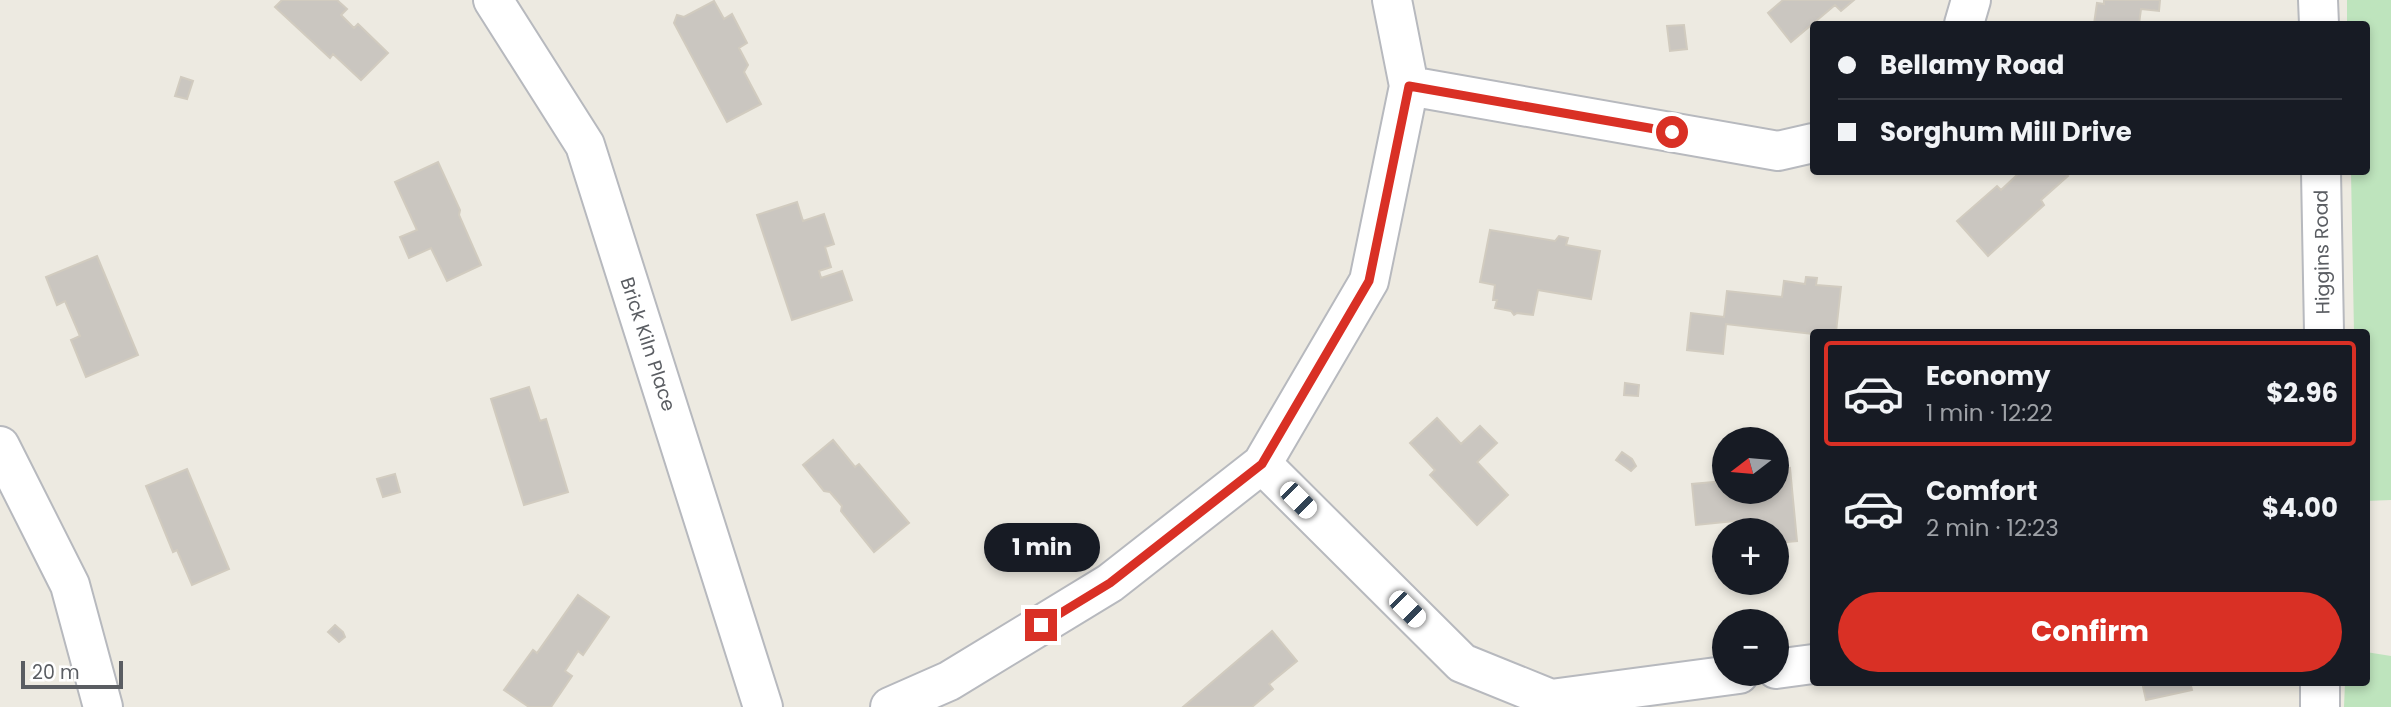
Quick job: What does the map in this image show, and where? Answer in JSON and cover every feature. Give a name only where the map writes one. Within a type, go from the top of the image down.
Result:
[{"type":"street","name":"Brick Kiln Place","points":[[493,0],[585,145],[764,707]]},
{"type":"street","points":[[890,707],[948,681],[1110,583],[1262,464],[1369,281],[1409,86],[1392,0]]},
{"type":"street","points":[[1965,21],[1971,0]]},
{"type":"street","points":[[2318,0],[2319,21]]},
{"type":"street","points":[[1409,86],[1778,151],[1810,144]]},
{"type":"street","name":"Higgins Road","points":[[2321,175],[2324,329]]},
{"type":"street","points":[[0,446],[70,585],[103,707]]},
{"type":"street","points":[[1262,464],[1462,663],[1550,699],[1712,678]]},
{"type":"street","points":[[1789,667],[1810,664]]},
{"type":"street","points":[[2320,686],[2320,707]]},
{"type":"green space","points":[[2347,0],[2391,0],[2391,500],[2370,501],[2370,329],[2354,329],[2351,175],[2370,175],[2370,21],[2347,21]]},
{"type":"green space","points":[[2370,653],[2391,656],[2391,707],[2344,707],[2345,686],[2370,686]]},
{"type":"building","points":[[282,0],[337,0],[347,9],[341,15],[354,28],[358,24],[388,53],[361,80],[333,54],[330,58],[275,7]]},
{"type":"building","points":[[1783,0],[1854,0],[1841,11],[1835,5],[1816,21],[1810,21],[1810,26],[1791,42],[1768,13]]},
{"type":"building","points":[[2104,0],[2160,0],[2159,11],[2141,9],[2139,21],[2094,21],[2097,3],[2104,4]]},
{"type":"building","points":[[714,1],[724,19],[732,14],[747,43],[739,48],[748,65],[744,72],[761,104],[727,122],[674,23],[677,15],[684,17]]},
{"type":"building","points":[[1684,25],[1687,49],[1670,51],[1667,26]]},
{"type":"building","points":[[181,77],[193,81],[187,99],[175,96]]},
{"type":"building","points":[[438,162],[481,265],[447,281],[431,248],[409,258],[400,237],[417,230],[395,182]]},
{"type":"building","points":[[2017,175],[2068,176],[2041,200],[2044,205],[1988,256],[1957,221],[1997,186],[2001,190]]},
{"type":"building","points":[[797,202],[803,221],[824,214],[834,244],[825,247],[831,267],[819,271],[821,278],[842,271],[852,300],[792,320],[757,215]]},
{"type":"building","points":[[1490,230],[1555,241],[1559,236],[1568,238],[1566,245],[1600,251],[1591,299],[1538,290],[1533,315],[1514,315],[1511,311],[1495,308],[1495,285],[1480,282]]},
{"type":"building","points":[[97,256],[138,355],[86,377],[71,340],[80,336],[65,301],[57,305],[46,277]]},
{"type":"building","points":[[1806,277],[1817,278],[1816,285],[1841,287],[1836,329],[1810,329],[1810,334],[1726,324],[1723,354],[1687,350],[1691,313],[1724,317],[1727,291],[1782,297],[1784,281],[1805,284]]},
{"type":"building","points":[[1625,383],[1639,385],[1638,396],[1624,395]]},
{"type":"building","points":[[529,387],[540,421],[546,419],[568,492],[524,505],[491,399]]},
{"type":"building","points":[[1437,418],[1461,444],[1480,426],[1497,443],[1477,462],[1508,495],[1477,525],[1430,475],[1435,470],[1410,443]]},
{"type":"building","points":[[833,440],[855,467],[859,464],[909,523],[874,552],[841,511],[842,506],[830,492],[824,491],[803,465]]},
{"type":"building","points":[[1622,452],[1632,459],[1636,466],[1631,471],[1616,460]]},
{"type":"building","points":[[1789,468],[1797,541],[1789,542],[1789,518],[1712,518],[1712,523],[1696,525],[1692,484],[1712,482],[1712,504],[1789,504]]},
{"type":"building","points":[[187,469],[229,569],[192,585],[177,550],[173,552],[146,486]]},
{"type":"building","points":[[395,474],[400,492],[383,497],[377,479]]},
{"type":"building","points":[[578,595],[609,617],[583,655],[578,651],[565,671],[572,676],[551,707],[529,707],[504,690],[533,650],[537,653]]},
{"type":"building","points":[[335,625],[345,637],[339,642],[328,632]]},
{"type":"building","points":[[1272,631],[1297,661],[1269,684],[1273,689],[1252,707],[1183,707]]},
{"type":"building","points":[[2143,686],[2191,686],[2192,690],[2146,700]]},
{"type":"route","points":[[1041,625],[1110,583],[1262,464],[1369,281],[1409,86],[1672,132]]}]
